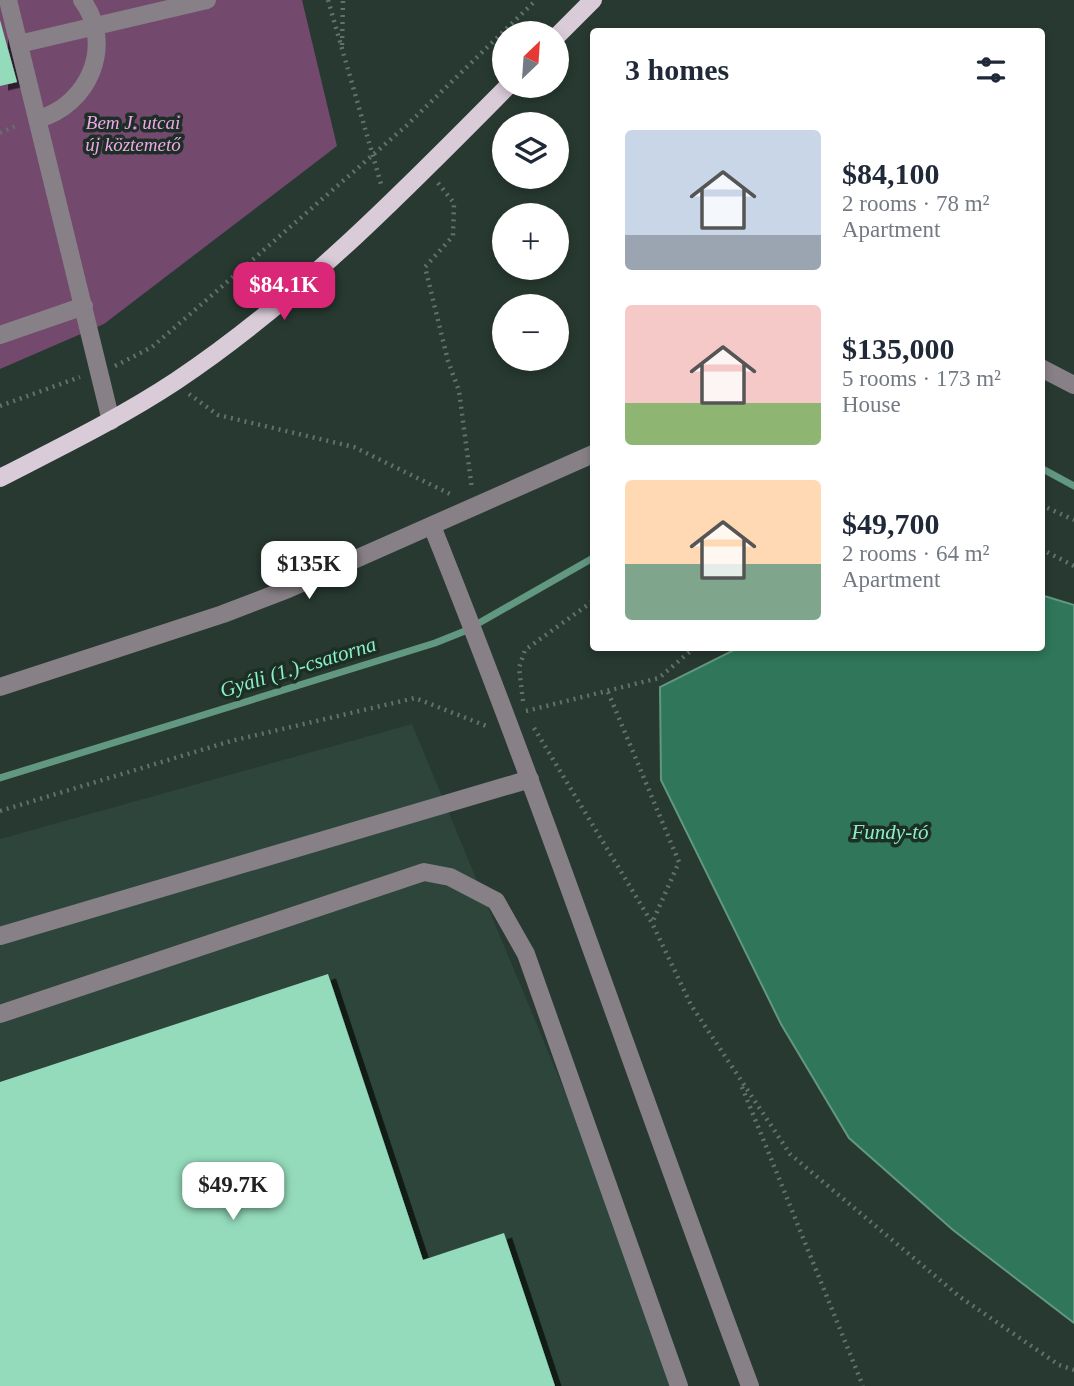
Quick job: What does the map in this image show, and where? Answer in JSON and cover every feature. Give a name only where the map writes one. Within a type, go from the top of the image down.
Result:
[{"type":"main road","points":[[569,24],[593,0]]},
{"type":"main road","points":[[0,478],[111,421],[175,382],[252,325],[387,207],[496,98]]},
{"type":"street","points":[[8,0],[111,421]]},
{"type":"street","points":[[37,119],[69,104],[86,85],[97,51],[94,26],[82,0]]},
{"type":"street","points":[[19,44],[206,0]]},
{"type":"street","points":[[0,335],[84,306]]},
{"type":"street","points":[[1045,370],[1074,385]]},
{"type":"street","points":[[0,687],[223,614],[476,507],[590,455]]},
{"type":"street","points":[[432,526],[515,738],[657,1137],[750,1386]]},
{"type":"street","points":[[0,936],[530,779]]},
{"type":"street","points":[[0,1014],[424,872],[450,877],[496,901],[526,954],[679,1386]]},
{"type":"path","points":[[328,0],[387,207]]},
{"type":"path","points":[[342,49],[343,0]]},
{"type":"path","points":[[0,406],[100,370],[152,347],[372,155],[536,0]]},
{"type":"path","points":[[426,169],[454,203],[453,236],[425,267],[448,361],[459,390],[476,507]]},
{"type":"path","points":[[175,382],[218,415],[354,447],[476,507]]},
{"type":"path","points":[[1045,507],[1074,520]]},
{"type":"path","points":[[1045,551],[1074,566]]},
{"type":"path","points":[[590,603],[525,650],[519,668],[525,712],[652,923],[691,1006],[790,1154],[960,1297],[1059,1365],[1074,1370]]},
{"type":"path","points":[[525,712],[659,678],[690,651]]},
{"type":"path","points":[[608,692],[679,862],[652,923]]},
{"type":"path","points":[[0,811],[231,741],[415,698],[515,738]]},
{"type":"path","points":[[738,1077],[863,1386]]},
{"type":"shaded area","points":[[412,724],[687,1386],[0,1386],[0,839]]},
{"type":"green space","name":"Bem J. utcai új köztemető","points":[[0,0],[302,0],[337,146],[104,324],[0,369]]},
{"type":"water","name":"Fundy-tó","points":[[1045,596],[1074,605],[1074,1323],[953,1230],[849,1138],[781,1024],[661,780],[660,687],[732,651],[1045,651]]},
{"type":"building","points":[[0,20],[17,82],[0,86]]},
{"type":"building","points":[[328,974],[423,1260],[504,1233],[555,1386],[0,1386],[0,1082]]},
{"type":"waterway","name":"Gyáli (1.)-csatorna","points":[[1045,470],[1074,486]]},
{"type":"waterway","name":"Gyáli (1.)-csatorna","points":[[0,778],[435,643],[465,631],[590,560]]}]
